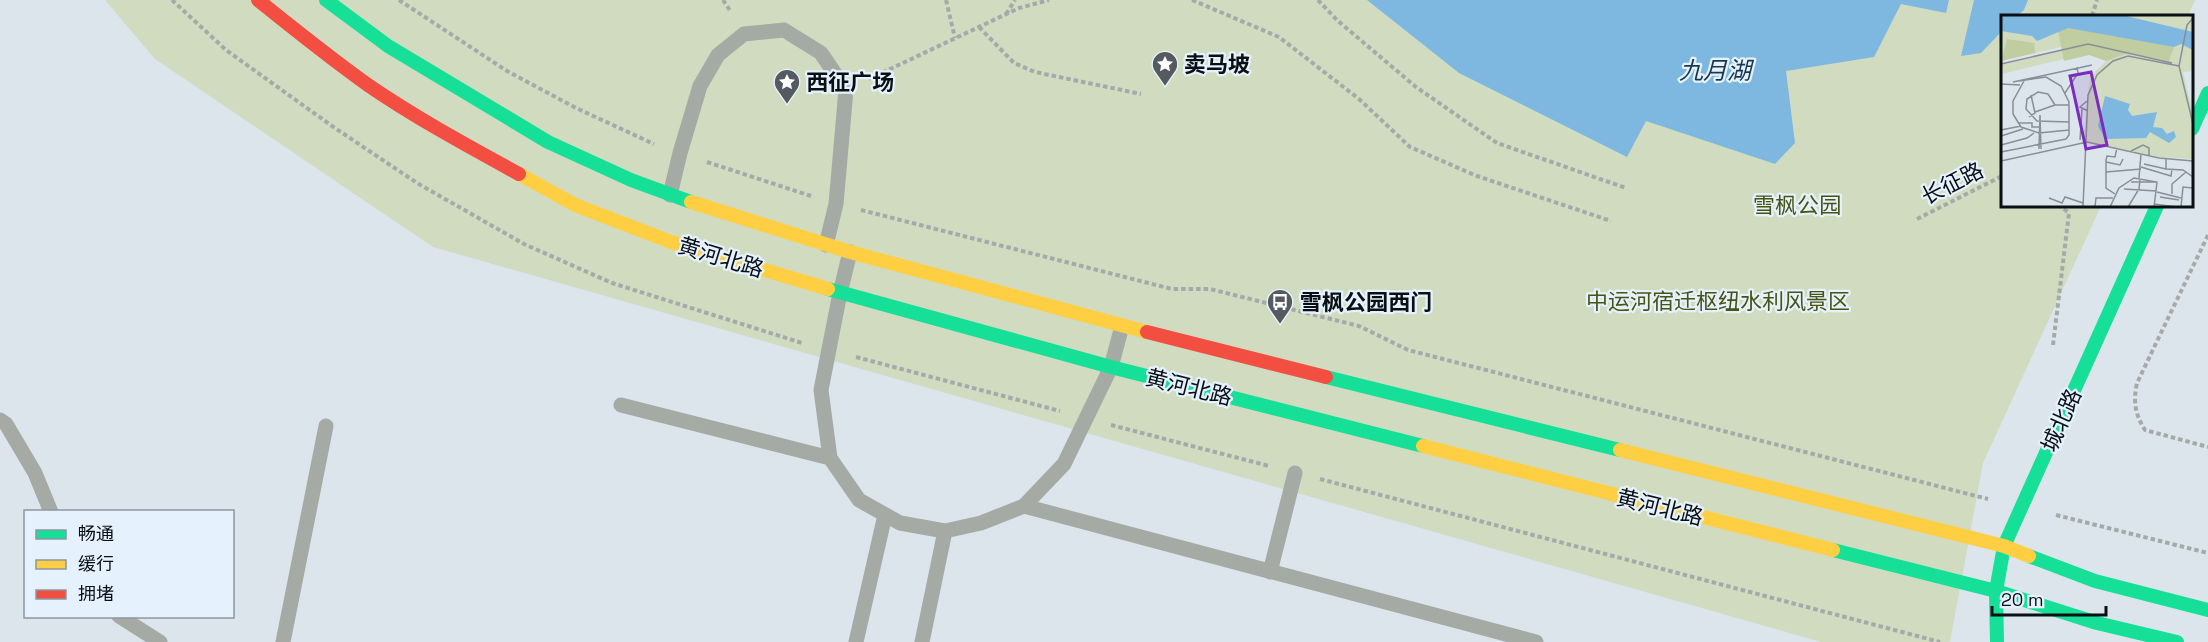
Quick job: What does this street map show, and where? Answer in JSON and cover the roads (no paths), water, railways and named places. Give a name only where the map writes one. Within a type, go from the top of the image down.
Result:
[{"type":"main road","name":"黄河北路","points":[[258,0],[303,37],[370,86],[466,146],[575,205],[671,242],[840,292],[1111,367],[1996,591],[2097,623],[2177,642]]},
{"type":"main road","name":"黄河北路","points":[[326,0],[388,46],[548,142],[670,195],[850,252],[1122,326],[2004,546],[2095,581],[2208,610]]},
{"type":"main road","points":[[2193,127],[2208,93]]},
{"type":"main road","name":"城北路","points":[[1997,642],[1996,591],[2004,546],[2157,207]]},
{"type":"lane","points":[[670,195],[700,86],[718,55],[744,34],[784,30],[821,53],[846,90],[836,204],[826,244]]},
{"type":"lane","points":[[850,252],[821,390],[830,458],[859,500],[900,524],[945,531],[981,522],[1024,506],[1064,464],[1111,367],[1122,326]]},
{"type":"lane","points":[[621,405],[830,458]]},
{"type":"lane","points":[[0,420],[6,424],[35,473],[50,510]]},
{"type":"lane","points":[[284,642],[326,426]]},
{"type":"lane","points":[[1270,572],[1294,473]]},
{"type":"lane","points":[[1024,506],[1536,642]]},
{"type":"lane","points":[[856,642],[885,515]]},
{"type":"lane","points":[[922,642],[945,531]]},
{"type":"lane","points":[[122,618],[160,642]]},
{"type":"water","name":"九月湖","points":[[1367,0],[1949,0],[1946,13],[1901,4],[1874,57],[1786,71],[1795,143],[1775,164],[1646,121],[1627,157],[1459,73]]},
{"type":"water","points":[[1974,0],[2028,0],[2024,10],[2018,15],[2001,15],[2001,32],[1981,53],[1961,56]]},
{"type":"place","name":"卖马坡","points":[[1165,87]]},
{"type":"place","name":"西征广场","points":[[787,105]]},
{"type":"place","name":"雪枫公园西门","points":[[1280,325]]},
{"type":"park label","name":"雪枫公园","points":[[1797,205]]},
{"type":"park label","name":"中运河宿迁枢纽水利风景区","points":[[1718,301]]}]
